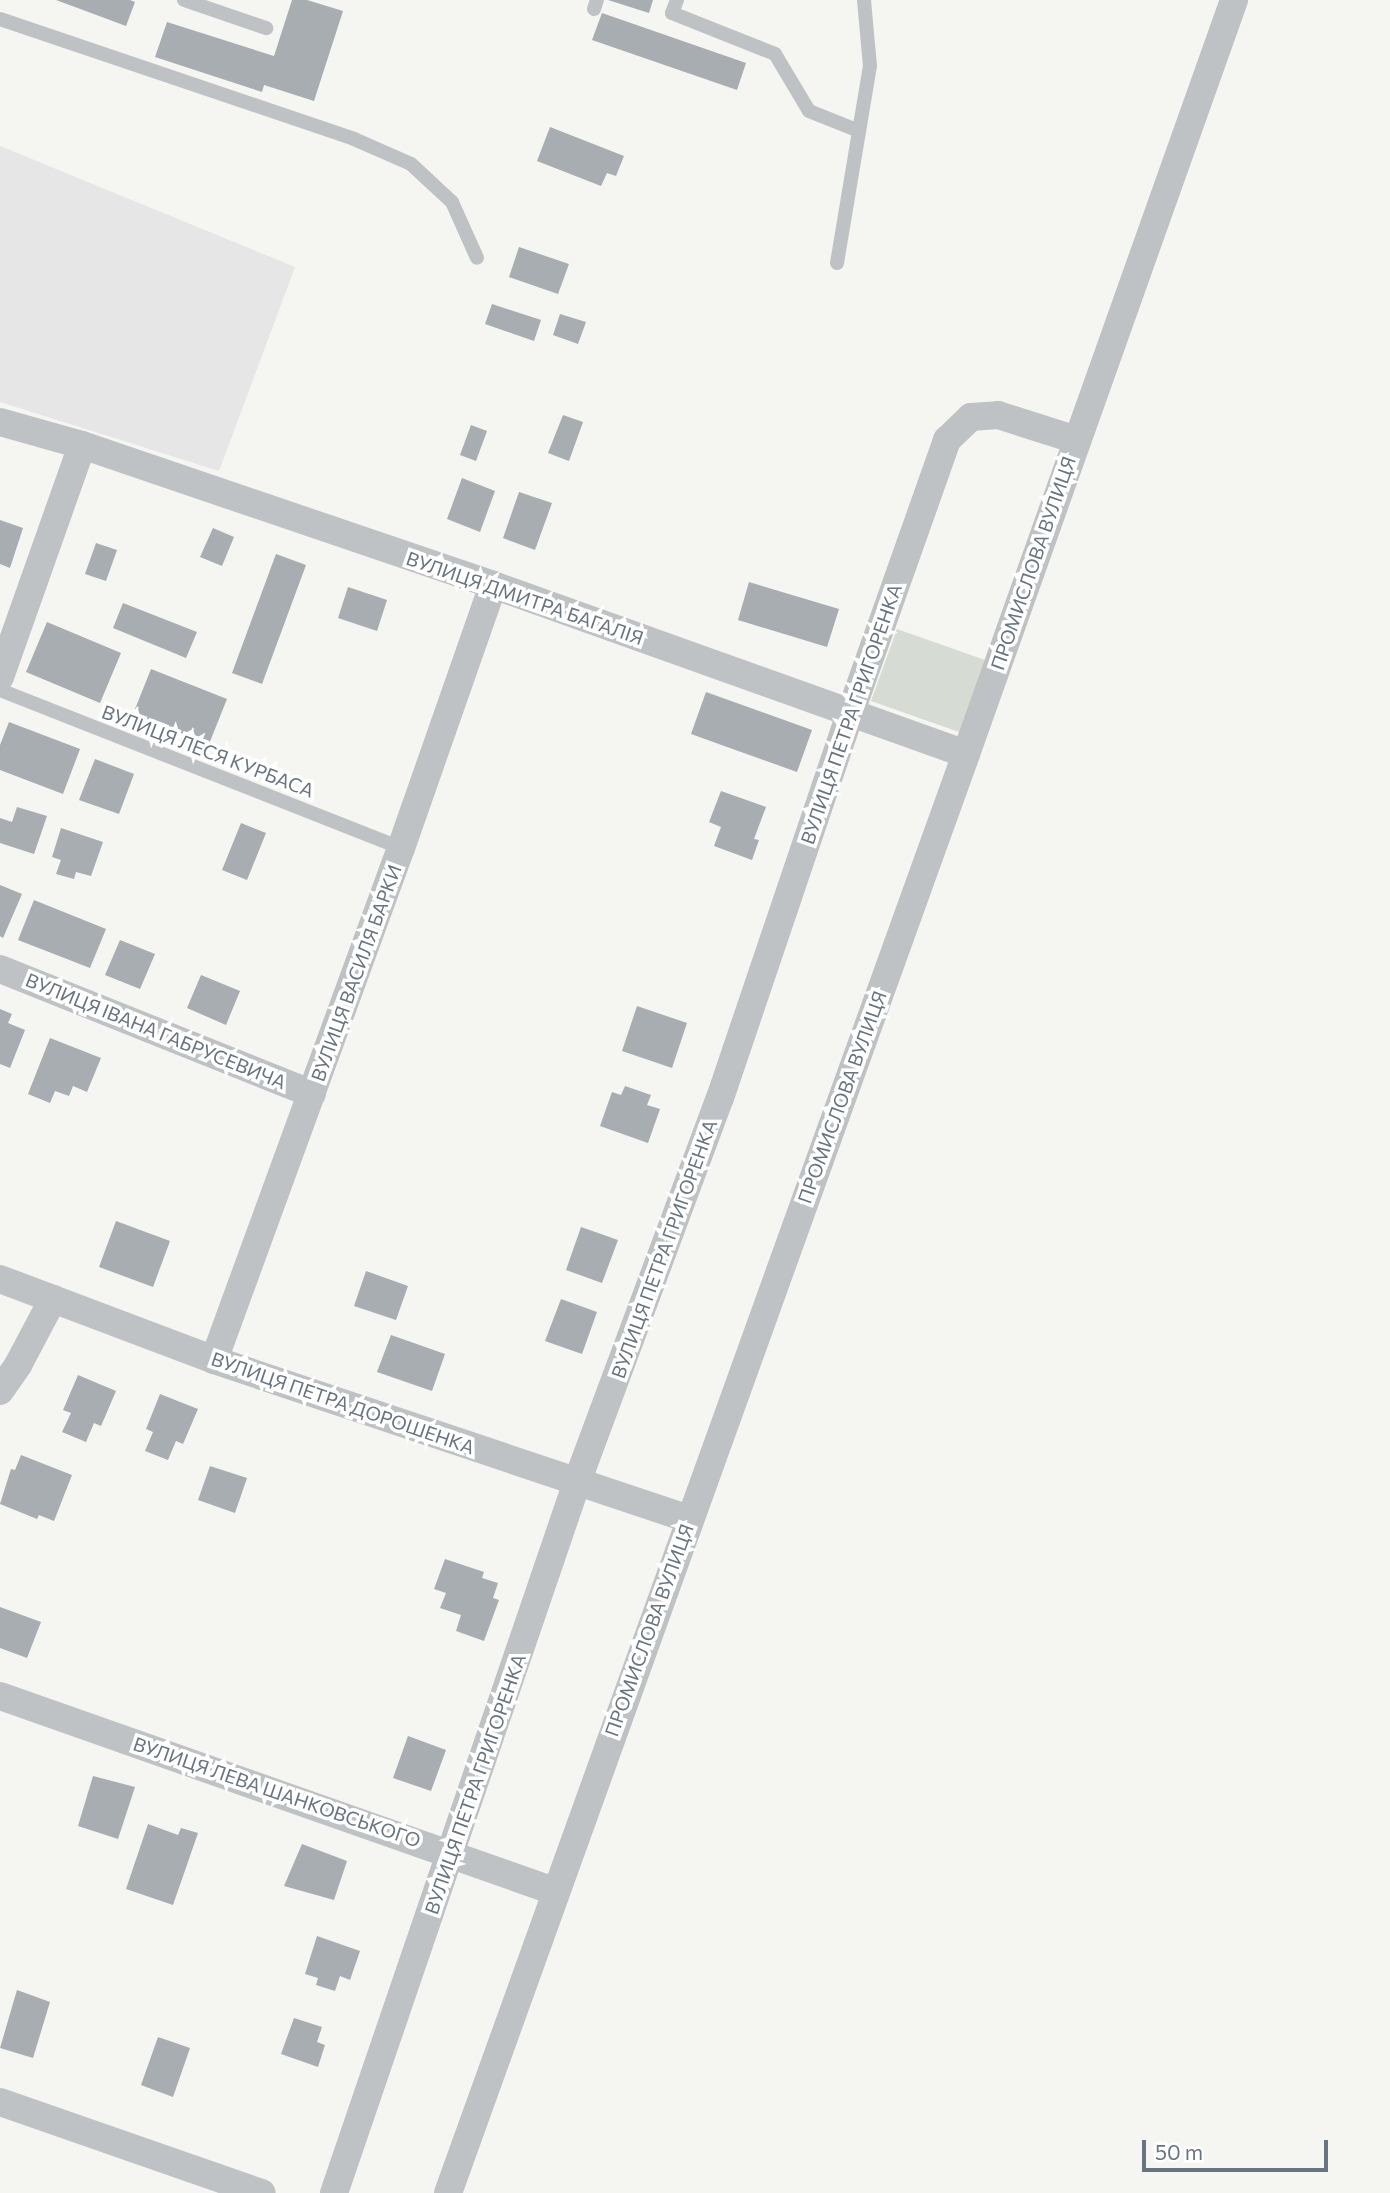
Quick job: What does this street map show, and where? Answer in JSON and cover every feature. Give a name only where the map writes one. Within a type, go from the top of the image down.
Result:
[{"type":"street","name":"ПРОМИСЛОВА ВУЛИЦЯ","points":[[448,2193],[554,1891],[966,754],[1234,0]]},
{"type":"street","name":"ВУЛИЦЯ ПЕТРА ГРИГОРЕНКА","points":[[334,2193],[453,1853],[577,1482],[720,1098],[850,713],[947,440],[971,417],[998,415],[1077,440]]},
{"type":"street","name":"ВУЛИЦЯ ДМИТРА БАГАЛІЯ","points":[[0,422],[82,445],[493,585],[966,754]]},
{"type":"street","points":[[0,677],[82,445]]},
{"type":"street","name":"ВУЛИЦЯ ВАСИЛЯ БАРКИ","points":[[214,1360],[401,848],[493,585]]},
{"type":"street","name":"ВУЛИЦЯ ІВАНА ГАБРУСЕВИЧА","points":[[0,969],[312,1094]]},
{"type":"street","name":"ВУЛИЦЯ ПЕТРА ДОРОШЕНКА","points":[[0,1279],[214,1360],[689,1519]]},
{"type":"street","points":[[0,1391],[18,1365],[53,1299]]},
{"type":"street","name":"ВУЛИЦЯ ЛЕВА ШАНКОВСЬКОГО","points":[[0,1696],[453,1853],[554,1891]]},
{"type":"street","points":[[0,2102],[262,2193]]},
{"type":"lane","points":[[184,0],[266,27]]},
{"type":"lane","points":[[677,0],[672,13],[775,54],[809,111],[859,131]]},
{"type":"lane","points":[[837,263],[870,66],[863,0]]},
{"type":"lane","points":[[0,19],[354,139],[411,164],[452,202],[477,258]]},
{"type":"lane","name":"ВУЛИЦЯ ЛЕСЯ КУРБАСА","points":[[0,690],[401,848]]},
{"type":"shaded area","points":[[0,146],[295,267],[219,471],[0,402]]},
{"type":"shaded area","points":[[897,629],[985,660],[959,732],[871,701]]},
{"type":"building","points":[[56,0],[130,0],[135,2],[126,26]]},
{"type":"building","points":[[292,0],[307,0],[343,11],[314,101],[264,85],[262,92],[155,57],[167,22],[274,56]]},
{"type":"building","points":[[608,0],[653,0],[649,13]]},
{"type":"building","points":[[602,13],[746,63],[737,90],[592,40]]},
{"type":"building","points":[[550,127],[624,156],[616,176],[607,173],[601,186],[537,161]]},
{"type":"building","points":[[519,247],[569,264],[558,294],[509,277]]},
{"type":"building","points":[[492,304],[541,320],[534,341],[485,324]]},
{"type":"building","points":[[560,314],[586,322],[578,344],[553,335]]},
{"type":"building","points":[[563,415],[583,422],[569,461],[548,453]]},
{"type":"building","points":[[471,425],[487,431],[476,461],[460,455]]},
{"type":"building","points":[[462,478],[495,491],[480,532],[447,519]]},
{"type":"building","points":[[519,492],[552,503],[535,550],[503,538]]},
{"type":"building","points":[[0,520],[23,528],[10,568],[0,564]]},
{"type":"building","points":[[213,528],[234,537],[222,566],[200,557]]},
{"type":"building","points":[[96,543],[117,550],[106,581],[85,574]]},
{"type":"building","points":[[276,554],[306,565],[262,684],[232,673]]},
{"type":"building","points":[[749,582],[839,609],[827,647],[738,620]]},
{"type":"building","points":[[348,587],[387,600],[377,631],[338,618]]},
{"type":"building","points":[[123,603],[197,632],[186,658],[113,628]]},
{"type":"building","points":[[47,622],[121,653],[100,703],[26,672]]},
{"type":"building","points":[[151,669],[227,699],[209,744],[133,714]]},
{"type":"building","points":[[706,692],[812,730],[797,772],[691,734]]},
{"type":"building","points":[[9,722],[80,749],[63,794],[0,770],[0,745]]},
{"type":"building","points":[[95,759],[134,774],[119,814],[79,800]]},
{"type":"building","points":[[721,791],[766,807],[754,839],[759,840],[752,860],[714,846],[721,827],[709,822]]},
{"type":"building","points":[[17,807],[47,816],[34,854],[0,843],[0,818],[12,822]]},
{"type":"building","points":[[241,823],[266,833],[247,880],[222,870]]},
{"type":"building","points":[[61,828],[103,842],[91,876],[76,872],[74,879],[56,874],[61,860],[52,857]]},
{"type":"building","points":[[0,885],[22,894],[3,938],[0,936]]},
{"type":"building","points":[[34,900],[106,929],[90,968],[18,940]]},
{"type":"building","points":[[120,940],[155,954],[140,989],[105,975]]},
{"type":"building","points":[[201,975],[240,991],[226,1025],[187,1008]]},
{"type":"building","points":[[637,1006],[687,1023],[672,1068],[622,1051]]},
{"type":"building","points":[[0,1009],[12,1014],[8,1023],[25,1030],[10,1068],[0,1064]]},
{"type":"building","points":[[50,1038],[101,1058],[87,1092],[73,1086],[69,1096],[55,1091],[50,1103],[28,1094]]},
{"type":"building","points":[[625,1086],[651,1095],[647,1105],[660,1109],[648,1143],[600,1126],[612,1092],[621,1095]]},
{"type":"building","points":[[116,1221],[170,1241],[153,1287],[99,1267]]},
{"type":"building","points":[[581,1227],[618,1240],[602,1283],[566,1270]]},
{"type":"building","points":[[366,1271],[408,1286],[396,1320],[354,1306]]},
{"type":"building","points":[[561,1299],[597,1312],[582,1354],[545,1341]]},
{"type":"building","points":[[391,1335],[445,1354],[432,1391],[377,1372]]},
{"type":"building","points":[[78,1375],[116,1391],[101,1426],[94,1423],[86,1442],[62,1432],[71,1413],[63,1410]]},
{"type":"building","points":[[160,1394],[198,1409],[183,1444],[176,1441],[168,1460],[145,1451],[153,1432],[146,1429]]},
{"type":"building","points":[[21,1455],[72,1475],[54,1521],[39,1515],[37,1519],[0,1504],[11,1469],[15,1470]]},
{"type":"building","points":[[210,1466],[247,1478],[235,1513],[198,1500]]},
{"type":"building","points":[[445,1559],[484,1572],[482,1578],[498,1583],[493,1598],[499,1600],[484,1641],[456,1631],[461,1615],[440,1608],[446,1593],[434,1589]]},
{"type":"building","points":[[0,1607],[41,1622],[27,1658],[0,1648]]},
{"type":"building","points":[[408,1736],[446,1750],[431,1791],[393,1778]]},
{"type":"building","points":[[93,1776],[135,1787],[118,1839],[78,1826]]},
{"type":"building","points":[[148,1824],[178,1835],[181,1828],[198,1833],[173,1905],[126,1889]]},
{"type":"building","points":[[302,1844],[347,1861],[334,1900],[284,1886]]},
{"type":"building","points":[[317,1936],[360,1951],[350,1980],[340,1976],[335,1991],[316,1985],[318,1978],[305,1974]]},
{"type":"building","points":[[17,1990],[50,2002],[33,2058],[0,2048]]},
{"type":"building","points":[[294,2018],[322,2027],[317,2042],[325,2045],[318,2067],[281,2054]]},
{"type":"building","points":[[158,2037],[190,2048],[173,2097],[141,2085]]}]
